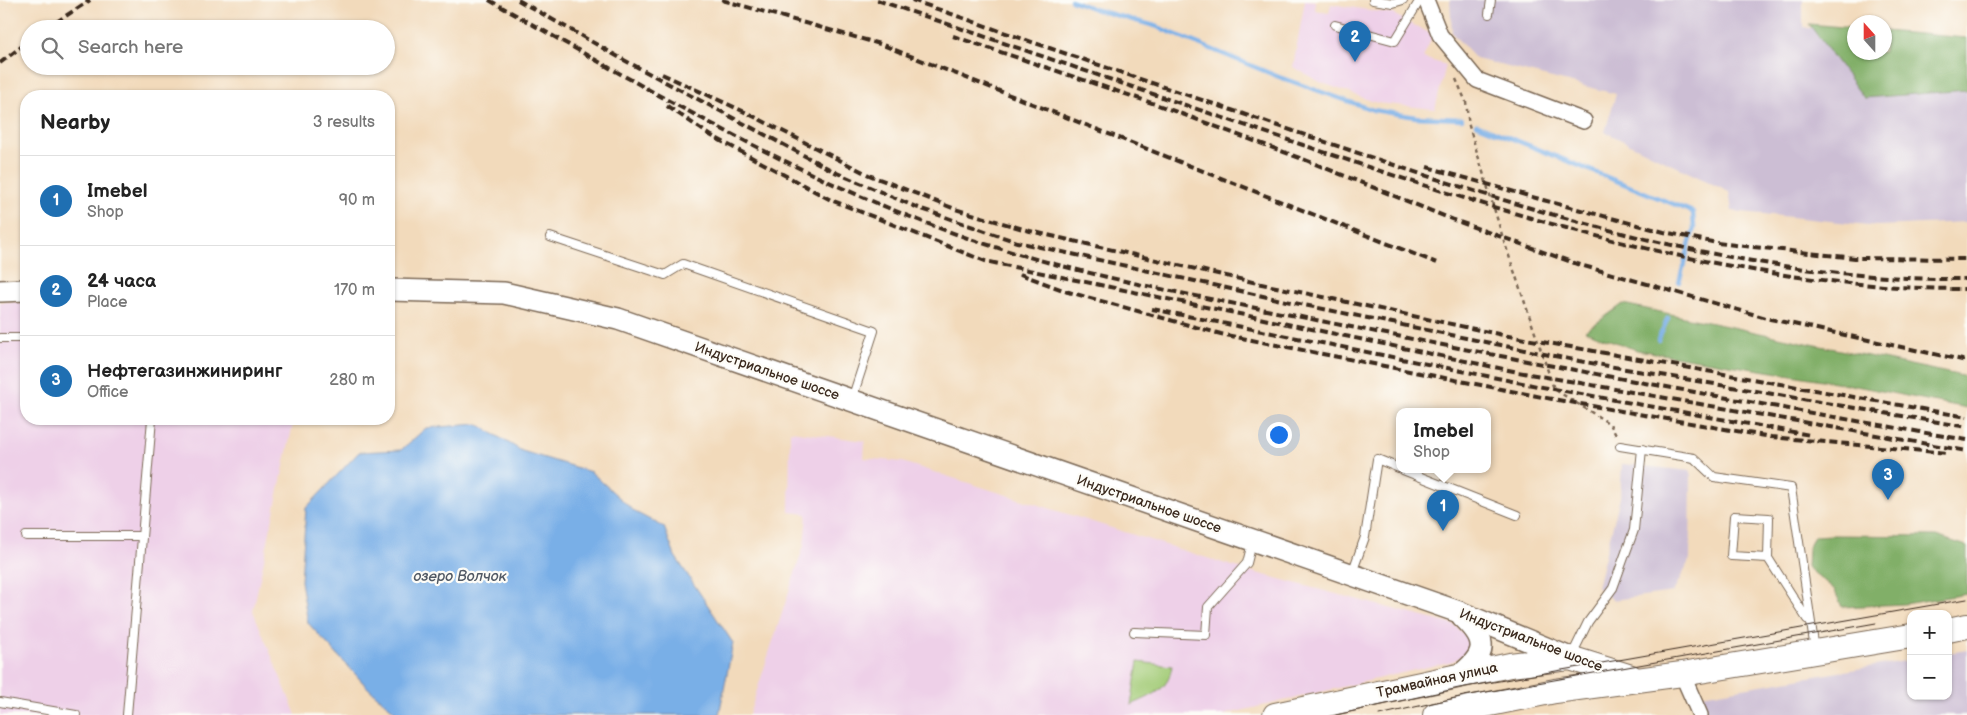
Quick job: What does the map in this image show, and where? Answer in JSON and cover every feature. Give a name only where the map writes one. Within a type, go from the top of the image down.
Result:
[{"type":"main road","points":[[1952,629],[1967,626]]},
{"type":"main road","name":"Индустриальное шоссе","points":[[1570,658],[1638,679],[1682,674],[1907,637]]},
{"type":"main road","name":"Трамвайная улица","points":[[1275,715],[1510,665],[1570,658]]},
{"type":"main road","points":[[1435,715],[1461,712],[1555,691],[1638,679]]},
{"type":"street","points":[[1426,0],[1440,35],[1477,80],[1584,121]]},
{"type":"street","points":[[0,291],[20,290]]},
{"type":"street","name":"Индустриальное шоссе","points":[[395,290],[504,293],[618,319],[1459,612],[1570,658]]},
{"type":"street","points":[[1459,612],[1473,625],[1480,638],[1482,649],[1476,663],[1459,676]]},
{"type":"street","points":[[1682,674],[1700,715]]},
{"type":"lane","points":[[1373,0],[1393,3],[1403,0]]},
{"type":"lane","points":[[1335,25],[1396,41],[1420,0]]},
{"type":"lane","points":[[1489,14],[1490,0]]},
{"type":"lane","points":[[550,237],[665,275],[683,264],[874,331],[851,400]]},
{"type":"lane","points":[[0,338],[20,338]]},
{"type":"lane","points":[[127,715],[151,425]]},
{"type":"lane","points":[[1620,446],[1694,458],[1714,477],[1791,488],[1815,652]]},
{"type":"lane","points":[[1570,658],[1588,622],[1613,588],[1634,530],[1642,449]]},
{"type":"lane","points":[[1352,575],[1365,537],[1378,459],[1396,467]]},
{"type":"lane","points":[[1411,473],[1517,515]]},
{"type":"lane","points":[[1768,558],[1732,556],[1734,516],[1769,518],[1768,558],[1810,622]]},
{"type":"lane","points":[[26,536],[142,536]]},
{"type":"lane","points":[[1134,632],[1206,635],[1208,607],[1247,563],[1253,541]]},
{"type":"lane","points":[[0,702],[76,715]]},
{"type":"path","points":[[1454,75],[1466,102],[1469,126],[1496,215],[1554,389],[1610,424],[1620,446]]},
{"type":"shaded area","points":[[1305,0],[1316,1],[1315,11],[1329,13],[1331,4],[1393,14],[1433,35],[1423,58],[1446,65],[1435,109],[1377,103],[1320,82],[1293,67]]},
{"type":"shaded area","points":[[1450,0],[1803,0],[1803,27],[1847,35],[1847,60],[1892,60],[1892,54],[1967,57],[1967,222],[1878,226],[1732,211],[1729,192],[1605,132],[1616,94],[1476,59],[1452,33]]},
{"type":"shaded area","points":[[0,302],[20,302],[20,425],[293,425],[253,611],[296,715],[0,715]]},
{"type":"shaded area","points":[[790,431],[865,441],[864,458],[902,462],[1245,570],[1454,625],[1471,640],[1469,652],[1453,661],[1223,715],[749,715],[804,545],[807,514],[789,512]]},
{"type":"shaded area","points":[[1622,464],[1691,471],[1690,559],[1673,592],[1613,600],[1597,587],[1620,498]]},
{"type":"shaded area","points":[[1967,650],[1967,715],[1704,715],[1695,696],[1907,661],[1907,700],[1952,700],[1952,652]]},
{"type":"green space","points":[[1809,24],[1847,27],[1847,60],[1892,60],[1892,32],[1967,38],[1967,90],[1864,98]]},
{"type":"green space","points":[[1623,304],[1967,377],[1967,408],[1841,383],[1637,350],[1585,331]]},
{"type":"green space","points":[[1814,536],[1936,536],[1964,545],[1967,547],[1967,594],[1904,604],[1842,607],[1834,589],[1807,567],[1808,549]]},
{"type":"green space","points":[[1138,662],[1172,666],[1163,687],[1153,695],[1131,705]]},
{"type":"water","name":"озеро Волчок","points":[[477,424],[522,451],[591,472],[635,512],[664,527],[675,556],[733,643],[719,715],[399,715],[368,688],[308,623],[301,581],[306,508],[359,452],[401,450],[426,428]]},
{"type":"waterway","points":[[1071,0],[1097,10],[1155,26],[1279,77],[1373,110],[1416,117],[1462,119]]},
{"type":"waterway","points":[[1476,124],[1693,212],[1694,228],[1679,282]]},
{"type":"waterway","points":[[1658,340],[1668,318]]},
{"type":"tram line","points":[[1336,715],[1459,688],[1967,599]]},
{"type":"tram line","points":[[1379,715],[1464,696],[1876,623]]},
{"type":"railway","points":[[60,20],[90,0]]},
{"type":"railway","points":[[489,0],[655,93],[824,180],[942,229],[1035,259],[1130,282],[1402,337],[1563,368],[1967,440]]},
{"type":"railway","points":[[518,0],[624,60],[837,173],[916,207],[1017,242],[1304,305],[1579,361],[1967,427]]},
{"type":"railway","points":[[722,0],[880,44],[1437,263]]},
{"type":"railway","points":[[877,0],[1384,172],[1547,223],[1713,263],[1797,277],[1882,286],[1967,289]]},
{"type":"railway","points":[[912,0],[1388,163],[1550,214],[1632,236],[1715,254],[1798,268],[1882,277],[1967,279]]},
{"type":"railway","points":[[953,36],[1158,105],[1308,161],[1454,220],[1577,264],[1770,319],[1967,361]]},
{"type":"railway","points":[[0,63],[20,48]]},
{"type":"railway","points":[[662,74],[747,113],[869,175],[955,209],[1030,231],[1257,283],[1503,335],[1967,417]]},
{"type":"railway","points":[[667,106],[710,135],[831,200],[985,261],[1518,372],[1967,451]]},
{"type":"railway","points":[[1427,167],[1664,232],[1717,243],[1855,258],[1967,259]]},
{"type":"railway","points":[[1020,274],[1071,293]]},
{"type":"railway","points":[[1065,291],[1221,334],[1552,399],[1771,437],[1947,453]]},
{"type":"railway","points":[[1152,309],[1537,386],[1810,435]]},
{"type":"place","name":"24 часа","points":[[1355,62]]},
{"type":"place","name":"Нефтегазинжиниринг","points":[[1888,500]]},
{"type":"place","name":"Imebel","points":[[1443,531]]}]
